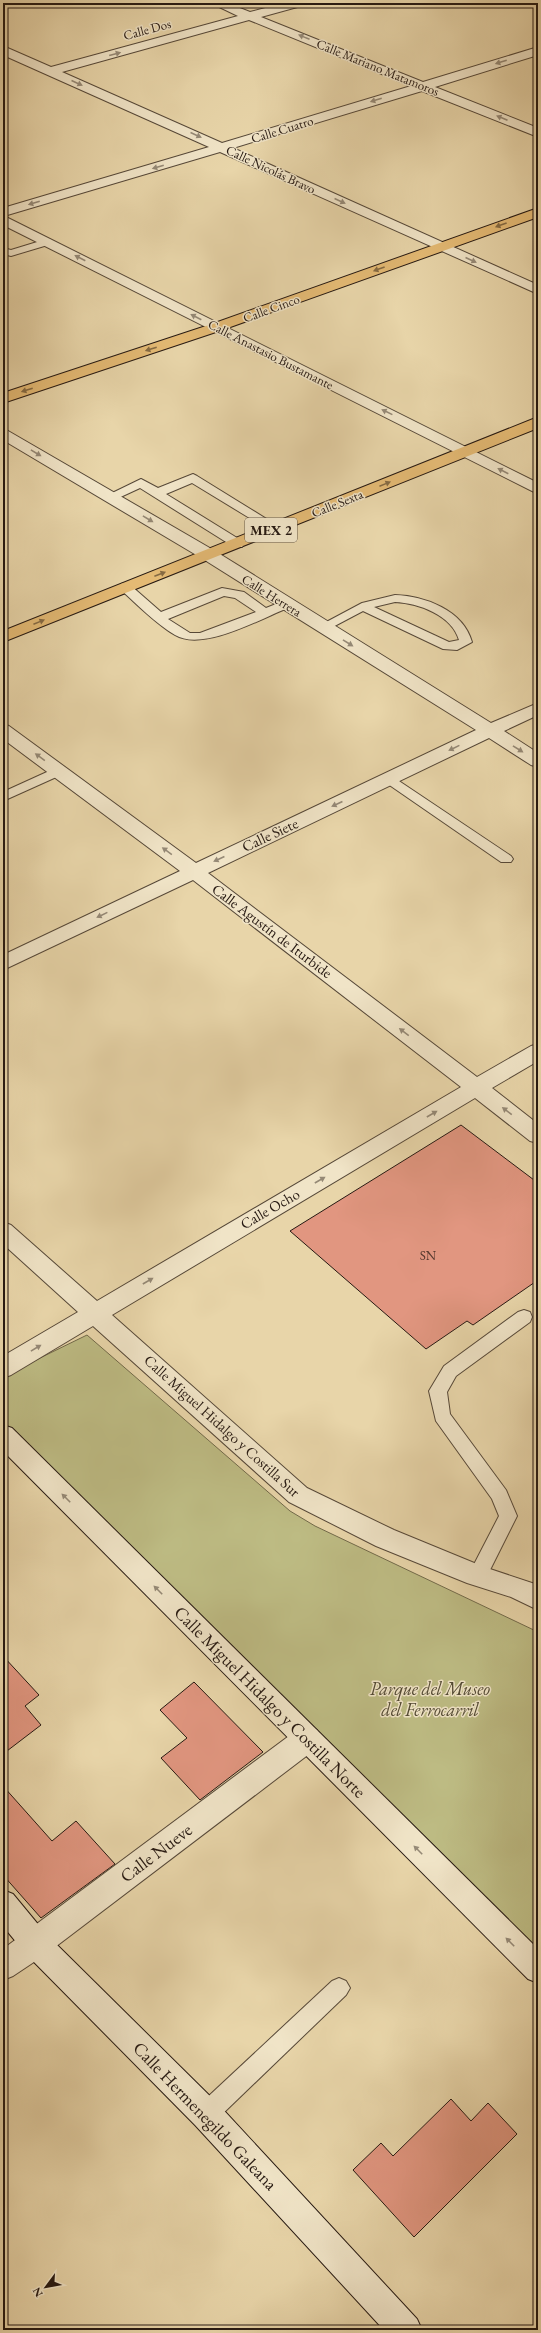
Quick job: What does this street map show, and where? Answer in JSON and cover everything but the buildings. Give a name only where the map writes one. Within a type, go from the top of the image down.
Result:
[{"type":"main road","name":"Calle Cinco","points":[[3,398],[217,327],[538,212]]},
{"type":"main road","name":"Calle Sexta","points":[[3,637],[125,587],[238,544],[274,528],[538,422]]},
{"type":"street","name":"Calle Mariano Matamoros","points":[[217,3],[253,16],[538,133]]},
{"type":"street","name":"Calle Dos","points":[[50,71],[297,3]]},
{"type":"street","points":[[534,3],[538,4]]},
{"type":"street","name":"Calle Nicolás Bravo","points":[[3,50],[538,290]]},
{"type":"street","name":"Calle Cuatro","points":[[3,212],[224,148],[538,51]]},
{"type":"street","name":"Calle Anastasio Bustamante","points":[[3,220],[466,451],[538,489]]},
{"type":"street","name":"Calle Herrera","points":[[3,433],[209,555],[538,761]]},
{"type":"street","name":"Calle Siete","points":[[3,963],[193,871],[538,708]]},
{"type":"street","name":"Calle Agustín de Iturbide","points":[[3,730],[193,871],[538,1135]]},
{"type":"street","name":"Calle Ocho","points":[[3,1368],[95,1312],[538,1052]]},
{"type":"street","name":"Calle Miguel Hidalgo y Costilla Sur","points":[[3,1232],[95,1312],[298,1495],[323,1510],[478,1576],[535,1592]]},
{"type":"street","name":"Calle Miguel Hidalgo y Costilla Norte","points":[[3,1435],[538,1969]]},
{"type":"street","name":"Calle Nueve","points":[[3,1966],[36,1944],[307,1739]]},
{"type":"street","name":"Calle Hermenegildo Galeana","points":[[3,1904],[36,1944],[206,2114],[406,2330]]},
{"type":"lane","points":[[3,251],[11,253],[47,242]]},
{"type":"lane","points":[[158,493],[193,478],[274,528]]},
{"type":"lane","points":[[110,497],[141,483],[238,544]]},
{"type":"lane","points":[[125,587],[185,635],[196,637],[208,636],[286,604]]},
{"type":"lane","points":[[161,617],[222,592],[230,591],[239,594],[264,612]]},
{"type":"lane","points":[[323,627],[364,607],[391,598],[415,600],[452,619],[464,632],[466,642],[458,646],[447,646],[364,607]]},
{"type":"lane","points":[[3,797],[58,770]]},
{"type":"lane","points":[[390,779],[506,859]]},
{"type":"lane","points":[[478,1576],[508,1516],[500,1495],[442,1416],[438,1391],[450,1371],[524,1317]]},
{"type":"lane","points":[[206,2114],[339,1988]]},
{"type":"green space","name":"Parque del Museo del Ferrocarril","points":[[87,1335],[290,1511],[315,1526],[538,1632],[538,1956],[3,1430],[3,1376]]}]
